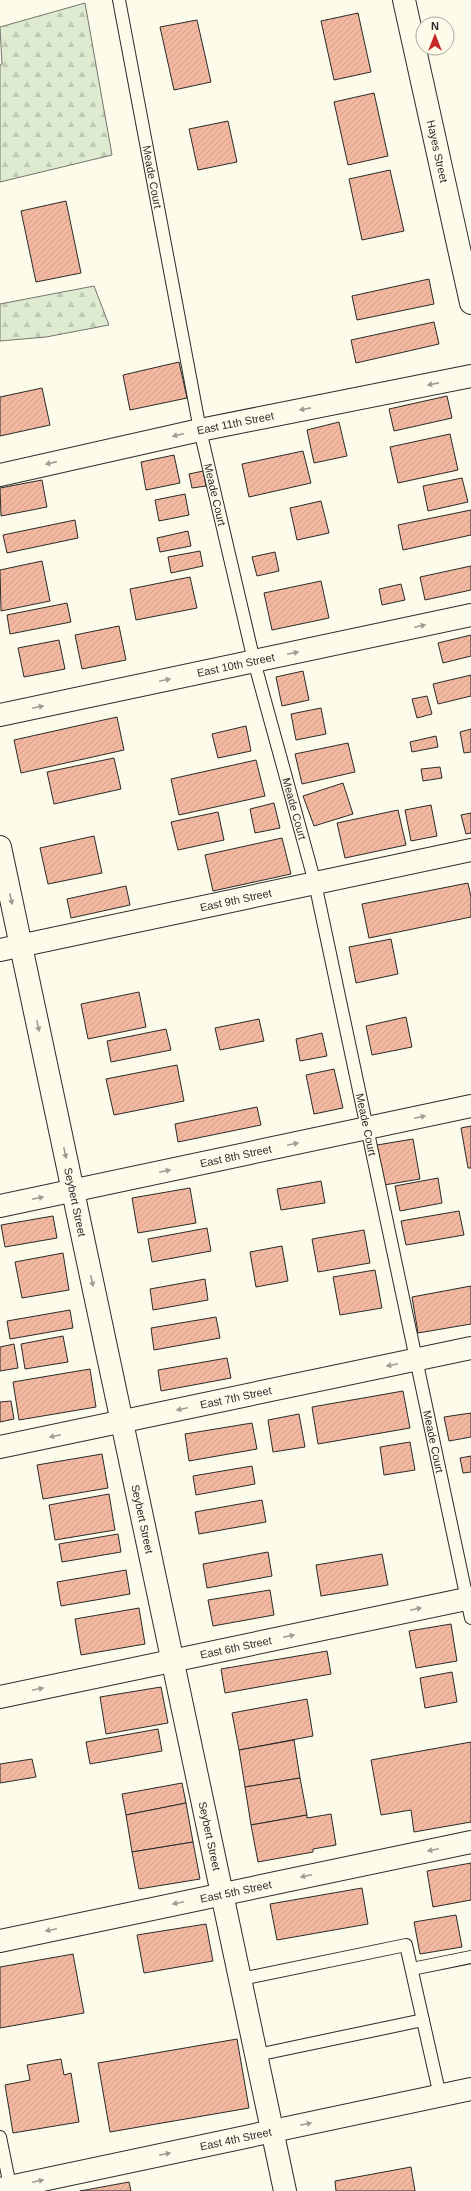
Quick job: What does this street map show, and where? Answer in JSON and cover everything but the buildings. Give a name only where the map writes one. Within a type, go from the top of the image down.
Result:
[{"type":"street","name":"Hayes Street","points":[[404,0],[471,303]]},
{"type":"street","name":"East 11th Street","points":[[0,474],[200,430],[471,376]]},
{"type":"street","name":"East 10th Street","points":[[0,715],[471,615]]},
{"type":"street","name":"Seybert Street","points":[[0,847],[10,947],[73,1190],[285,2191]]},
{"type":"street","name":"East 9th Street","points":[[10,947],[471,850]]},
{"type":"street","name":"East 8th Street","points":[[0,1206],[471,1106]]},
{"type":"street","name":"East 7th Street","points":[[0,1447],[471,1348]]},
{"type":"street","name":"East 6th Street","points":[[0,1697],[173,1661],[470,1605]]},
{"type":"street","name":"East 5th Street","points":[[0,1941],[471,1842]]},
{"type":"street","name":"East 4th Street","points":[[7,2189],[471,2089]]},
{"type":"lane","name":"Meade Court","points":[[118,0],[200,430],[254,661],[315,883],[416,1360],[470,1605]]},
{"type":"lane","points":[[240,1980],[406,1944],[440,2096]]},
{"type":"lane","points":[[412,1969],[471,1957]]},
{"type":"lane","points":[[257,2055],[423,2020]]},
{"type":"lane","points":[[0,2137],[7,2189]]},
{"type":"green space","points":[[85,3],[112,155],[0,182],[0,65],[2,64],[0,27]]},
{"type":"green space","points":[[94,286],[109,325],[46,337],[0,341],[0,304]]}]
